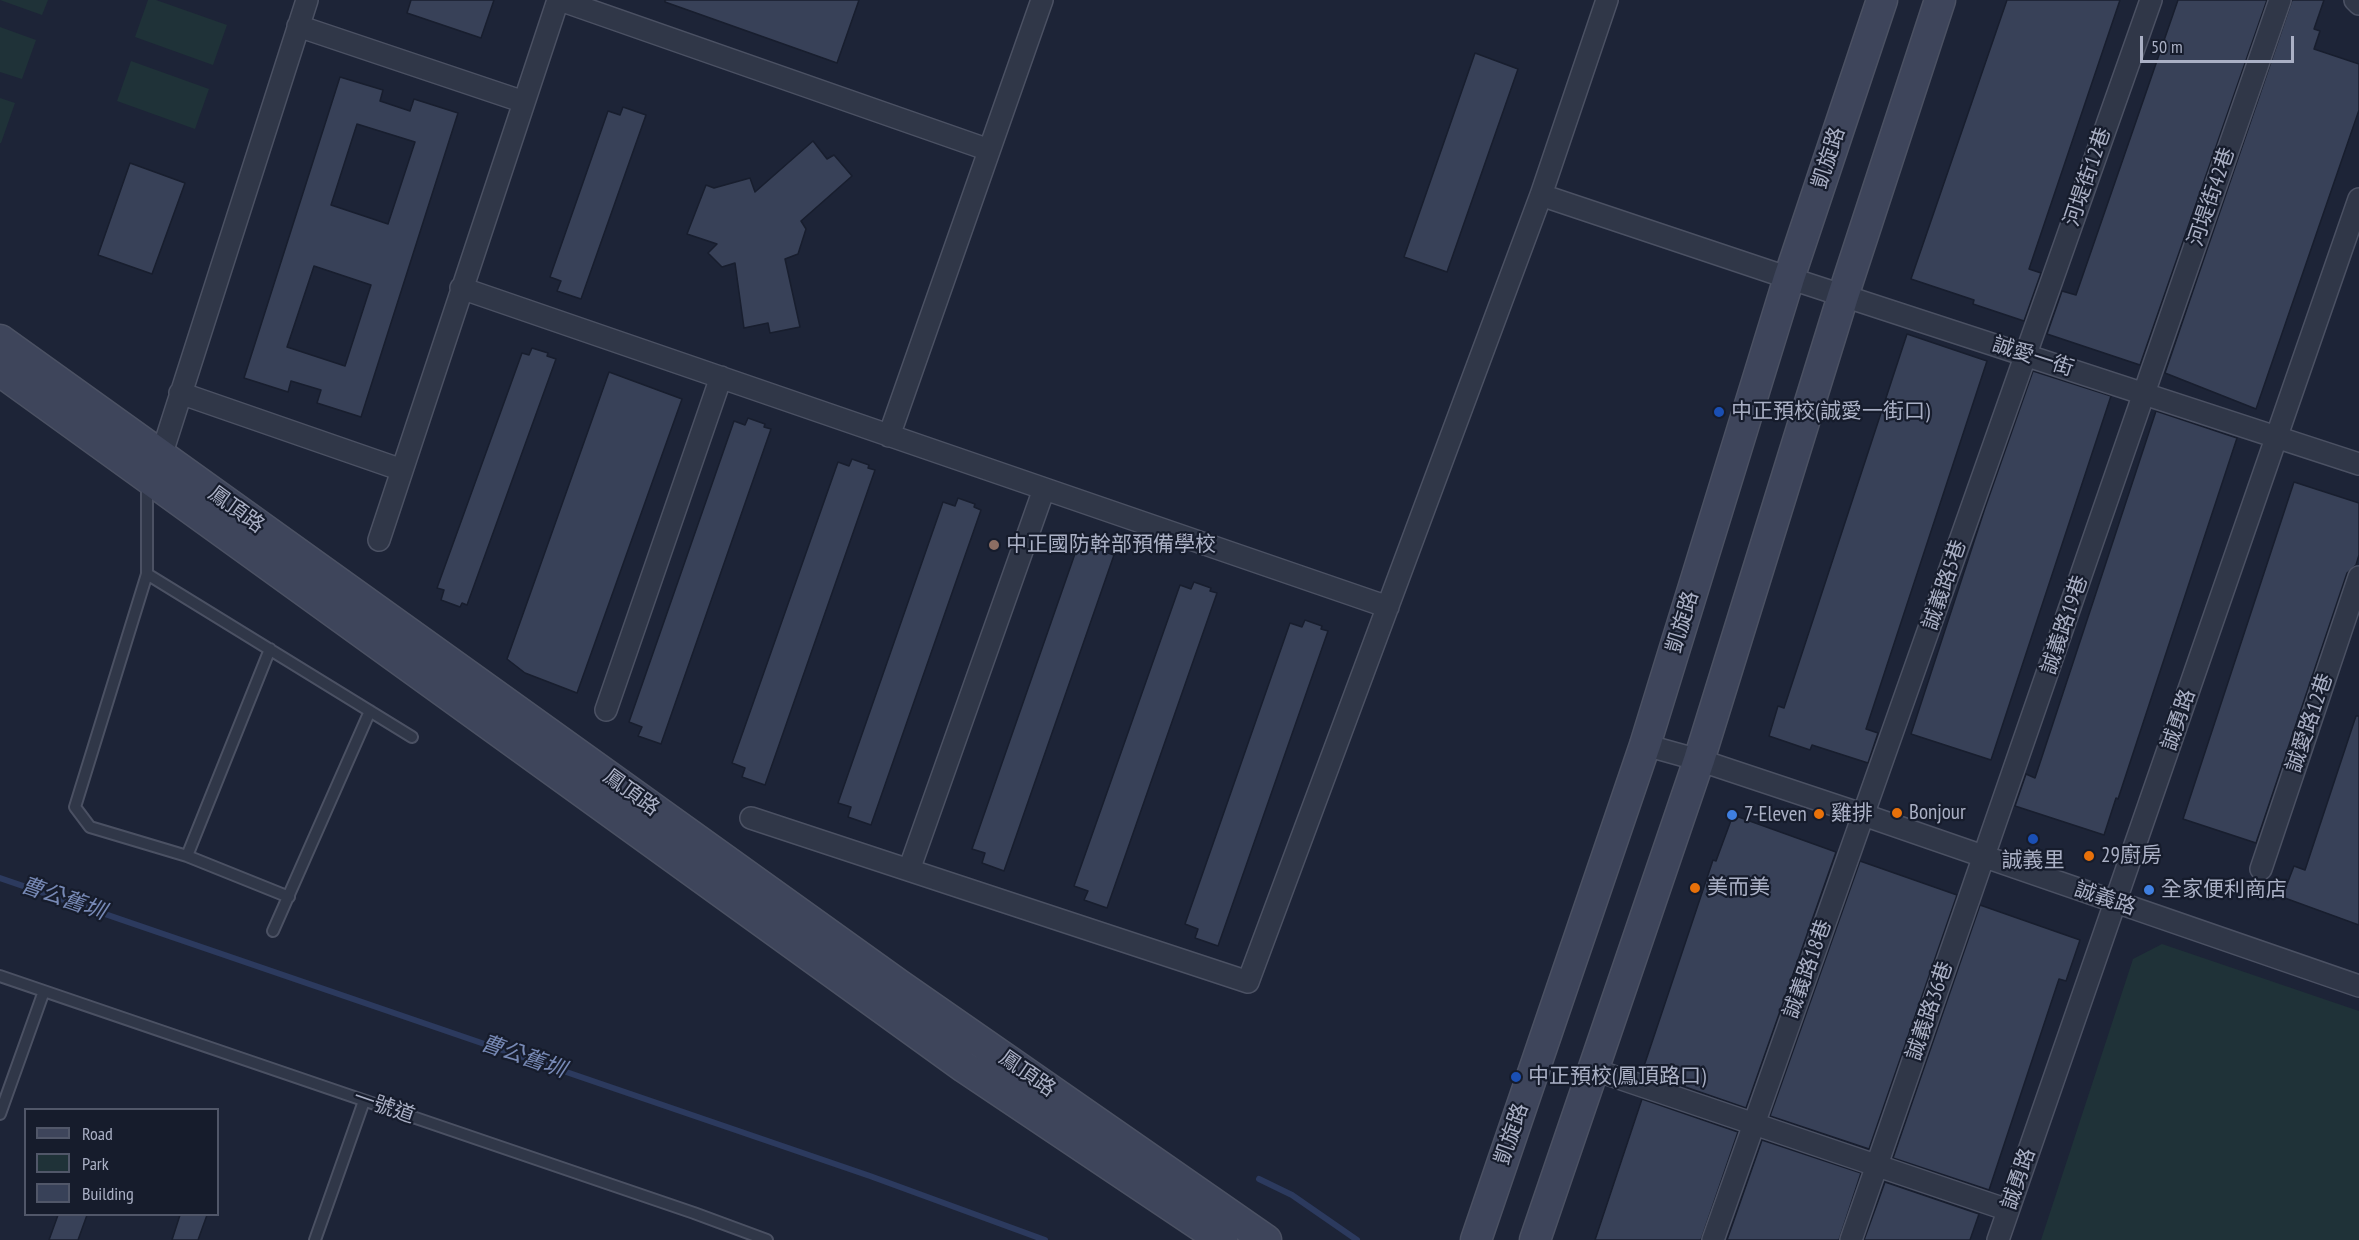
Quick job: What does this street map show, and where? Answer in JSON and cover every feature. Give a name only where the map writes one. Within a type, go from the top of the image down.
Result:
[{"type":"main road","name":"凱旋路","points":[[1476,1240],[1646,745],[1789,278],[1882,0]]},
{"type":"main road","points":[[1535,1240],[1699,760],[1843,296],[1940,0]]},
{"type":"main road","name":"鳳頂路","points":[[0,340],[154,467],[964,1067],[1222,1240]]},
{"type":"main road","name":"鳳頂路","points":[[0,371],[154,467],[1266,1240]]},
{"type":"street","points":[[154,467],[307,0]]},
{"type":"street","points":[[379,540],[461,288],[559,0],[989,150]]},
{"type":"street","points":[[889,436],[1042,0]]},
{"type":"street","points":[[751,818],[1248,982],[1541,195],[1607,0]]},
{"type":"street","name":"河堤街12巷","points":[[2026,355],[2151,0]]},
{"type":"street","name":"河堤街42巷","points":[[2145,393],[2280,0]]},
{"type":"street","points":[[2355,0],[2359,4]]},
{"type":"street","points":[[298,26],[524,102]]},
{"type":"street","name":"誠愛一街","points":[[1541,195],[2359,464]]},
{"type":"street","name":"誠勇路","points":[[1998,1240],[2359,199]]},
{"type":"street","points":[[461,288],[1388,607]]},
{"type":"street","name":"誠義路5巷","points":[[1864,815],[2026,355]]},
{"type":"street","points":[[606,710],[721,377]]},
{"type":"street","points":[[180,393],[402,470]]},
{"type":"street","name":"誠義路19巷","points":[[1984,857],[2145,393]]},
{"type":"street","points":[[909,870],[1044,489]]},
{"type":"street","name":"誠愛路12巷","points":[[2261,869],[2359,577]]},
{"type":"street","name":"誠義路","points":[[1646,745],[1699,760],[1864,815],[2359,986]]},
{"type":"street","name":"誠義路18巷","points":[[1713,1240],[1864,815]]},
{"type":"street","name":"誠義路36巷","points":[[1851,1240],[1984,857]]},
{"type":"street","points":[[1592,1069],[2008,1210]]},
{"type":"lane","points":[[154,467],[147,574],[75,807],[90,827],[186,856],[288,897]]},
{"type":"lane","points":[[147,574],[412,737]]},
{"type":"lane","points":[[186,856],[270,649]]},
{"type":"lane","points":[[273,931],[370,711]]},
{"type":"lane","name":"一號道","points":[[0,976],[767,1240]]},
{"type":"lane","points":[[0,1114],[44,991]]},
{"type":"lane","points":[[315,1240],[364,1101]]},
{"type":"green space","points":[[0,0],[48,0],[42,15]]},
{"type":"green space","points":[[148,0],[156,0],[227,25],[213,65],[135,37]]},
{"type":"green space","points":[[0,27],[36,40],[22,79],[0,72]]},
{"type":"green space","points":[[131,61],[209,89],[195,129],[117,101]]},
{"type":"green space","points":[[0,98],[15,103],[1,143],[0,143]]},
{"type":"green space","points":[[2162,944],[2359,1011],[2359,1240],[2041,1240],[2133,959]]},
{"type":"building","points":[[411,0],[494,0],[481,38],[407,13]]},
{"type":"building","points":[[665,0],[859,0],[837,63],[665,2]]},
{"type":"building","points":[[2007,0],[2120,0],[2029,269],[2041,273],[2024,321],[1973,304],[1974,300],[1911,279]]},
{"type":"building","points":[[2178,0],[2267,0],[2140,365],[2047,334],[2062,291],[2076,295]]},
{"type":"building","points":[[2292,0],[2324,0],[2314,29],[2320,31],[2314,49],[2359,64],[2359,110],[2256,409],[2165,373]]},
{"type":"building","points":[[1475,53],[1518,69],[1447,272],[1404,257]]},
{"type":"building","points":[[340,77],[383,90],[380,101],[410,111],[414,99],[458,113],[361,417],[317,403],[321,390],[291,381],[288,392],[244,378]],"holes":[[[357,124],[415,142],[388,224],[331,205]],[[314,266],[371,285],[345,366],[287,347]]]},
{"type":"building","points":[[623,107],[646,115],[581,299],[557,291],[561,281],[550,277],[608,111],[620,115]]},
{"type":"building","points":[[813,141],[827,159],[834,155],[852,176],[801,221],[806,229],[798,254],[785,259],[800,327],[770,333],[768,323],[744,328],[735,263],[722,267],[708,253],[717,244],[687,234],[706,185],[714,188],[750,178],[755,192]]},
{"type":"building","points":[[130,163],[185,183],[152,274],[98,255]]},
{"type":"building","points":[[1907,334],[1987,361],[1866,729],[1878,733],[1868,763],[1812,745],[1810,750],[1769,736],[1778,706],[1784,708]]},
{"type":"building","points":[[532,348],[548,353],[547,356],[556,359],[467,605],[462,603],[460,607],[441,600],[444,590],[437,588],[522,353],[529,355]]},
{"type":"building","points":[[2033,371],[2111,396],[1991,760],[1911,734],[1985,508]]},
{"type":"building","points":[[609,372],[682,399],[577,693],[525,673],[507,659]]},
{"type":"building","points":[[2156,411],[2237,438],[2118,799],[2116,798],[2104,835],[2015,806],[2026,774],[2035,778]]},
{"type":"building","points":[[748,418],[765,424],[764,427],[771,429],[661,744],[638,736],[642,727],[629,722],[734,421],[745,425]]},
{"type":"building","points":[[852,459],[869,465],[868,468],[875,470],[765,785],[742,777],[745,768],[732,763],[838,462],[849,466]]},
{"type":"building","points":[[2294,482],[2359,503],[2359,555],[2356,565],[2347,573],[2256,843],[2183,819]]},
{"type":"building","points":[[958,498],[975,504],[974,507],[981,510],[871,825],[848,817],[851,807],[838,803],[943,502],[955,506]]},
{"type":"building","points":[[1091,544],[1109,550],[1108,553],[1114,555],[1004,871],[982,863],[985,853],[972,849],[1077,548],[1089,551]]},
{"type":"building","points":[[1194,582],[1211,588],[1210,591],[1217,593],[1107,908],[1084,900],[1088,891],[1074,886],[1180,585],[1191,589]]},
{"type":"building","points":[[1305,620],[1322,626],[1321,629],[1328,631],[1218,946],[1195,938],[1198,929],[1185,924],[1290,623],[1302,627]]},
{"type":"building","points":[[2356,716],[2359,716],[2359,925],[2282,897],[2294,866],[2305,870]]},
{"type":"building","points":[[1733,815],[1836,852],[1746,1108],[1642,1072],[1713,860],[1716,861]]},
{"type":"building","points":[[1860,861],[1957,895],[1869,1149],[1770,1116]]},
{"type":"building","points":[[1980,905],[2080,940],[2066,981],[2059,979],[1989,1190],[1893,1158]]},
{"type":"building","points":[[1642,1099],[1738,1132],[1701,1240],[1595,1240]]},
{"type":"building","points":[[1762,1140],[1861,1173],[1839,1240],[1727,1240]]},
{"type":"building","points":[[1885,1182],[1979,1214],[1970,1240],[1864,1240]]},
{"type":"building","points":[[58,1216],[87,1216],[78,1240],[49,1240]]},
{"type":"building","points":[[180,1216],[207,1216],[198,1240],[172,1240]]},
{"type":"waterway","name":"曹公舊圳","points":[[0,878],[870,1176],[1045,1240]]},
{"type":"waterway","name":"曹公舊圳","points":[[1259,1179],[1292,1195],[1357,1240]]},
{"type":"place","name":"中正預校(誠愛一街口)","points":[[1719,412]]},
{"type":"place","name":"中正國防幹部預備學校","points":[[994,545]]},
{"type":"place","name":"Bonjour","points":[[1897,813]]},
{"type":"place","name":"雞排","points":[[1819,814]]},
{"type":"place","name":"7-Eleven","points":[[1732,815]]},
{"type":"place","name":"誠義里","points":[[2033,839]]},
{"type":"place","name":"29廚房","points":[[2089,856]]},
{"type":"place","name":"美而美","points":[[1695,888]]},
{"type":"place","name":"全家便利商店","points":[[2149,890]]},
{"type":"place","name":"中正預校(鳳頂路口)","points":[[1516,1077]]}]
